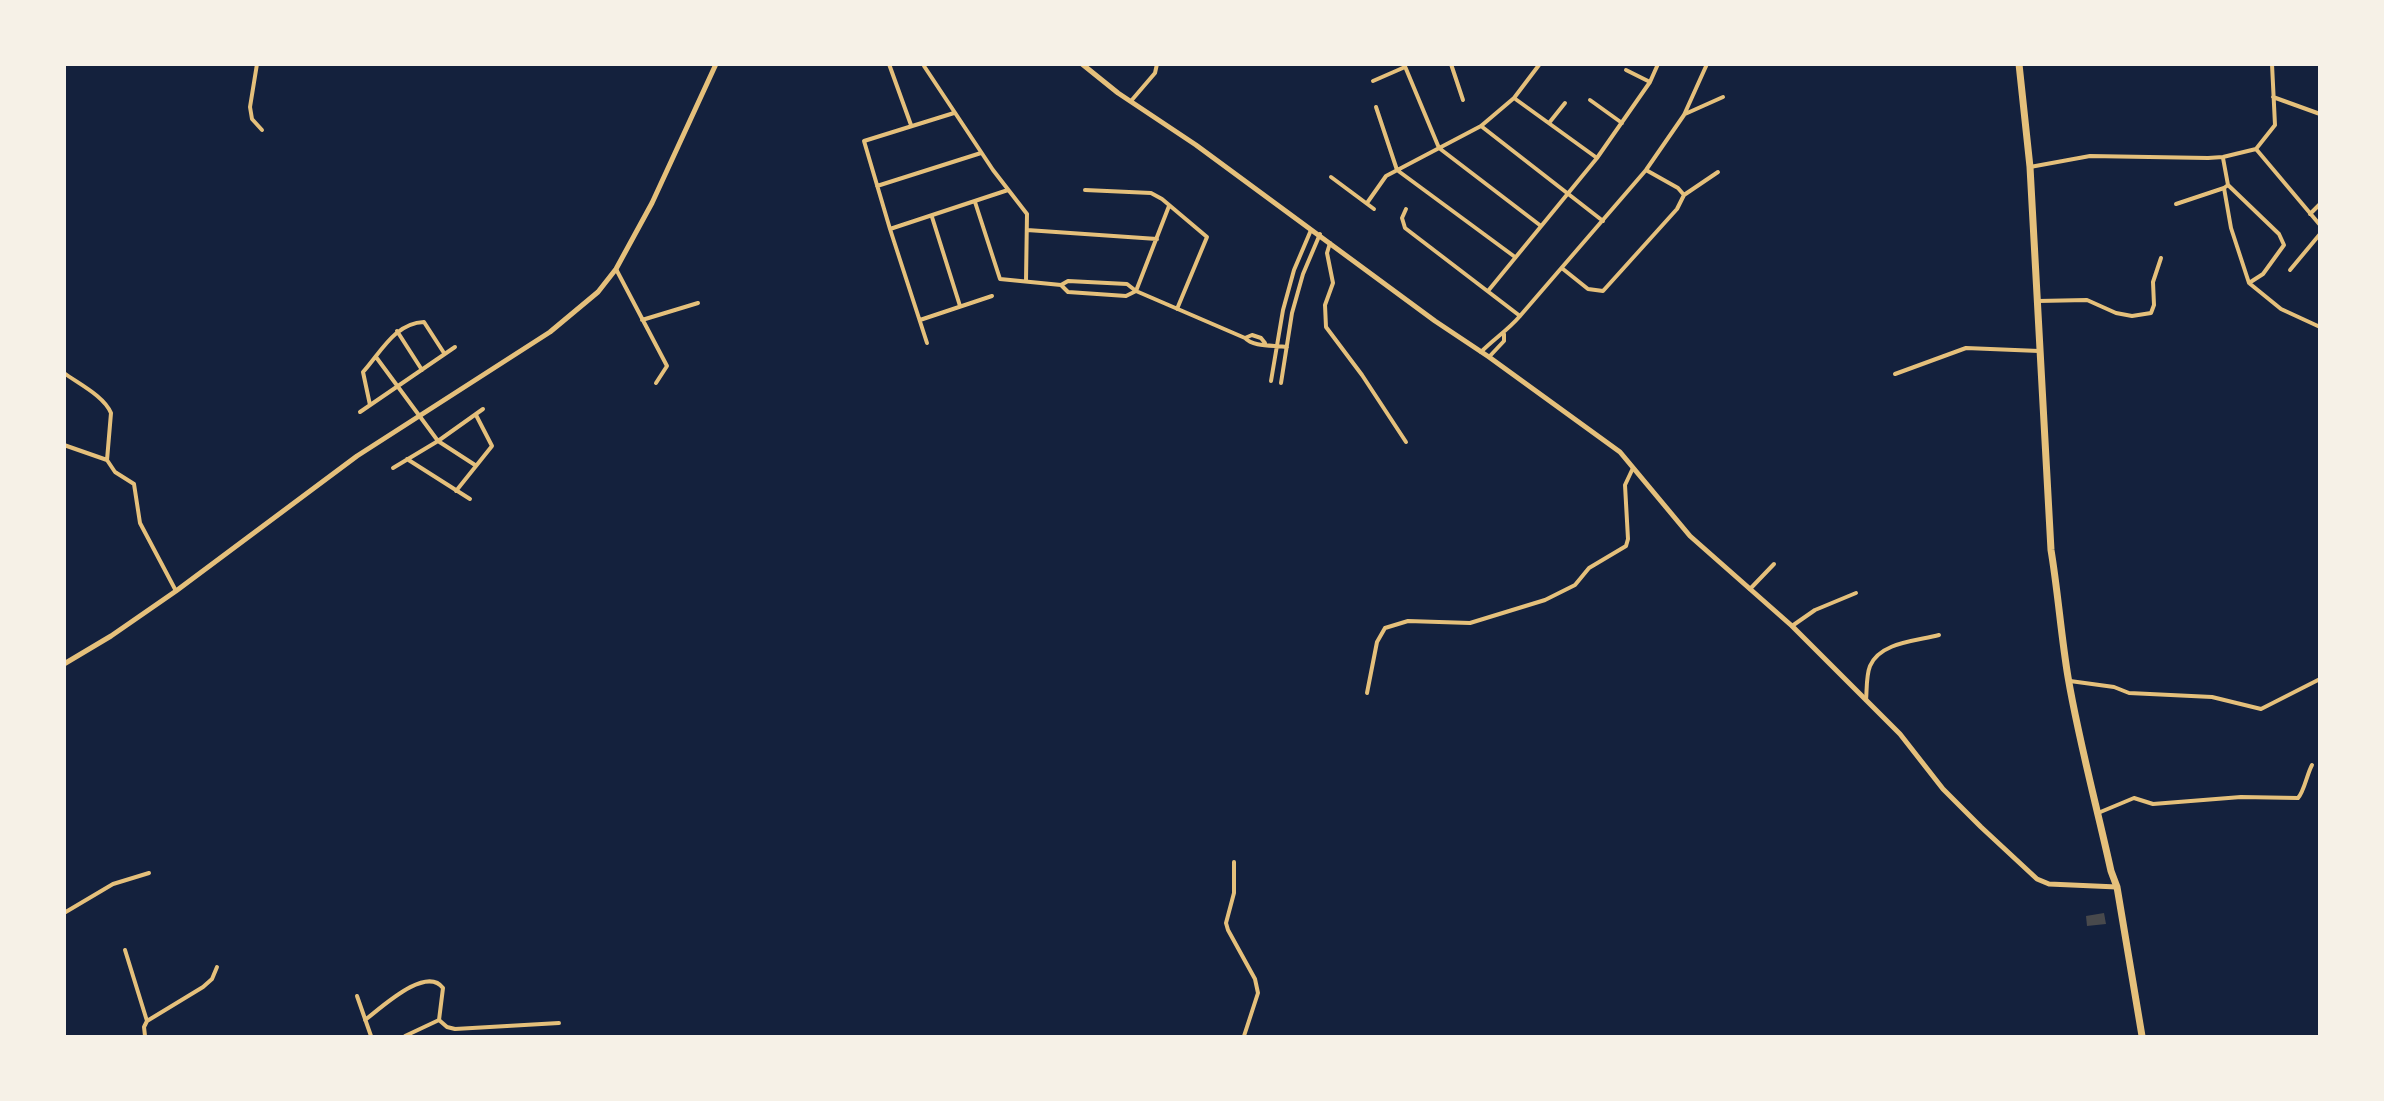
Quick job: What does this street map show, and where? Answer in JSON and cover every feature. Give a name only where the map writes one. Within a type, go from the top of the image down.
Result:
[{"type":"main road","points":[[2019,64],[2030,167],[2051,550],[2069,681],[2111,871],[2117,887],[2142,1036]]},
{"type":"street","points":[[257,64],[250,107],[252,119],[262,130]]},
{"type":"street","points":[[64,664],[111,636],[176,591],[357,456],[417,415],[550,332],[598,292],[616,269],[652,203],[716,64]]},
{"type":"street","points":[[889,64],[910,125]]},
{"type":"street","points":[[1082,64],[1320,234],[1435,321],[1489,357],[1620,452],[1690,536],[1792,626],[1900,734],[1914,755],[1943,789],[2037,879],[2049,884],[2117,887]]},
{"type":"street","points":[[1131,101],[1155,73],[1157,64]]},
{"type":"street","points":[[1451,64],[1463,100]]},
{"type":"street","points":[[1488,291],[1597,158],[1650,82],[1658,64]]},
{"type":"street","points":[[1481,352],[1497,336],[1504,334],[1563,269],[1646,170],[1684,114],[1707,64]]},
{"type":"street","points":[[2030,167],[2090,156],[2223,157],[2256,149],[2275,125],[2272,64]]},
{"type":"street","points":[[1367,203],[1386,176],[1481,126],[1514,98],[1539,65]]},
{"type":"street","points":[[924,66],[981,153],[1027,214],[1026,281]]},
{"type":"street","points":[[1373,81],[1405,66],[1439,148],[1541,226]]},
{"type":"street","points":[[1626,70],[1650,82]]},
{"type":"street","points":[[1684,114],[1723,97]]},
{"type":"street","points":[[2273,97],[2319,114]]},
{"type":"street","points":[[1514,98],[1597,158]]},
{"type":"street","points":[[1590,100],[1622,123]]},
{"type":"street","points":[[1549,123],[1565,103]]},
{"type":"street","points":[[1376,107],[1397,170],[1515,257]]},
{"type":"street","points":[[927,343],[864,141],[954,113]]},
{"type":"street","points":[[1481,126],[1603,221]]},
{"type":"street","points":[[2256,149],[2319,225]]},
{"type":"street","points":[[877,186],[981,153]]},
{"type":"street","points":[[2223,157],[2231,228],[2249,283],[2281,309],[2319,327]]},
{"type":"street","points":[[1646,170],[1678,188],[1684,195]]},
{"type":"street","points":[[1563,269],[1588,289],[1603,291],[1677,209],[1684,195],[1718,172]]},
{"type":"street","points":[[1331,177],[1374,209]]},
{"type":"street","points":[[2176,204],[2226,186]]},
{"type":"street","points":[[2226,186],[2279,234],[2284,245],[2263,274],[2249,283]]},
{"type":"street","points":[[890,230],[1008,190]]},
{"type":"street","points":[[1085,190],[1151,193],[1162,199],[1207,237],[1177,309]]},
{"type":"street","points":[[975,202],[1000,279],[1062,285],[1068,281],[1127,284],[1136,291],[1245,338],[1252,335],[1261,338],[1265,344],[1287,347]]},
{"type":"street","points":[[2310,214],[2319,204]]},
{"type":"street","points":[[1062,285],[1068,292],[1126,296],[1136,291],[1169,206]]},
{"type":"street","points":[[1406,209],[1402,218],[1405,228],[1520,316]]},
{"type":"street","points":[[932,217],[960,306]]},
{"type":"street","points":[[1271,381],[1283,310],[1294,270],[1312,229]]},
{"type":"street","points":[[1027,230],[1157,239]]},
{"type":"street","points":[[1281,383],[1292,313],[1303,274],[1320,234]]},
{"type":"street","points":[[2290,270],[2319,234]]},
{"type":"street","points":[[1330,242],[1327,253],[1333,283],[1324,304],[1326,327],[1362,375],[1406,442]]},
{"type":"street","points":[[2036,301],[2087,300],[2116,313],[2132,316],[2151,313],[2154,305],[2153,282],[2161,258]]},
{"type":"street","points":[[616,269],[667,366],[656,383]]},
{"type":"street","points":[[920,320],[992,296]]},
{"type":"street","points":[[642,320],[698,303]]},
{"type":"street","points":[[370,405],[363,372],[397,331],[412,322],[424,322],[444,353]]},
{"type":"street","points":[[397,331],[422,370]]},
{"type":"street","points":[[1489,357],[1504,341],[1504,334]]},
{"type":"street","points":[[360,412],[455,347]]},
{"type":"street","points":[[1895,374],[1966,348],[2039,351]]},
{"type":"street","points":[[376,357],[438,441],[476,465]]},
{"type":"street","points":[[64,373],[94,394],[109,408],[111,413],[107,460]]},
{"type":"street","points":[[393,468],[438,441],[483,409]]},
{"type":"street","points":[[456,490],[492,446],[476,415]]},
{"type":"street","points":[[64,445],[107,460],[115,472],[134,484],[140,523],[176,591]]},
{"type":"street","points":[[407,459],[470,499]]},
{"type":"street","points":[[1367,693],[1377,642],[1385,628],[1408,621],[1470,623],[1545,600],[1575,585],[1589,568],[1626,546],[1628,539],[1626,485],[1633,468]]},
{"type":"street","points":[[1750,589],[1774,564]]},
{"type":"street","points":[[1792,626],[1815,610],[1856,593]]},
{"type":"street","points":[[1866,700],[1870,666],[1877,658],[1889,648],[1939,635]]},
{"type":"street","points":[[2069,681],[2114,687],[2129,693],[2212,697],[2261,709],[2319,679]]},
{"type":"street","points":[[2098,813],[2130,799],[2153,804],[2241,797],[2298,798],[2302,794],[2304,782],[2312,765]]},
{"type":"street","points":[[1234,862],[1234,893],[1226,923],[1255,979],[1258,993],[1244,1036]]},
{"type":"street","points":[[64,913],[113,884],[148,873]]},
{"type":"street","points":[[125,950],[147,1021]]},
{"type":"street","points":[[145,1036],[144,1026],[147,1021],[203,987],[212,979],[217,967]]},
{"type":"street","points":[[365,1020],[412,985],[423,981],[434,981],[443,988],[439,1020]]},
{"type":"street","points":[[357,996],[371,1036]]},
{"type":"street","points":[[439,1020],[447,1027],[455,1029],[559,1023]]},
{"type":"street","points":[[405,1036],[439,1020]]},
{"type":"building","points":[[2104,913],[2106,924],[2087,926],[2086,916]]}]
